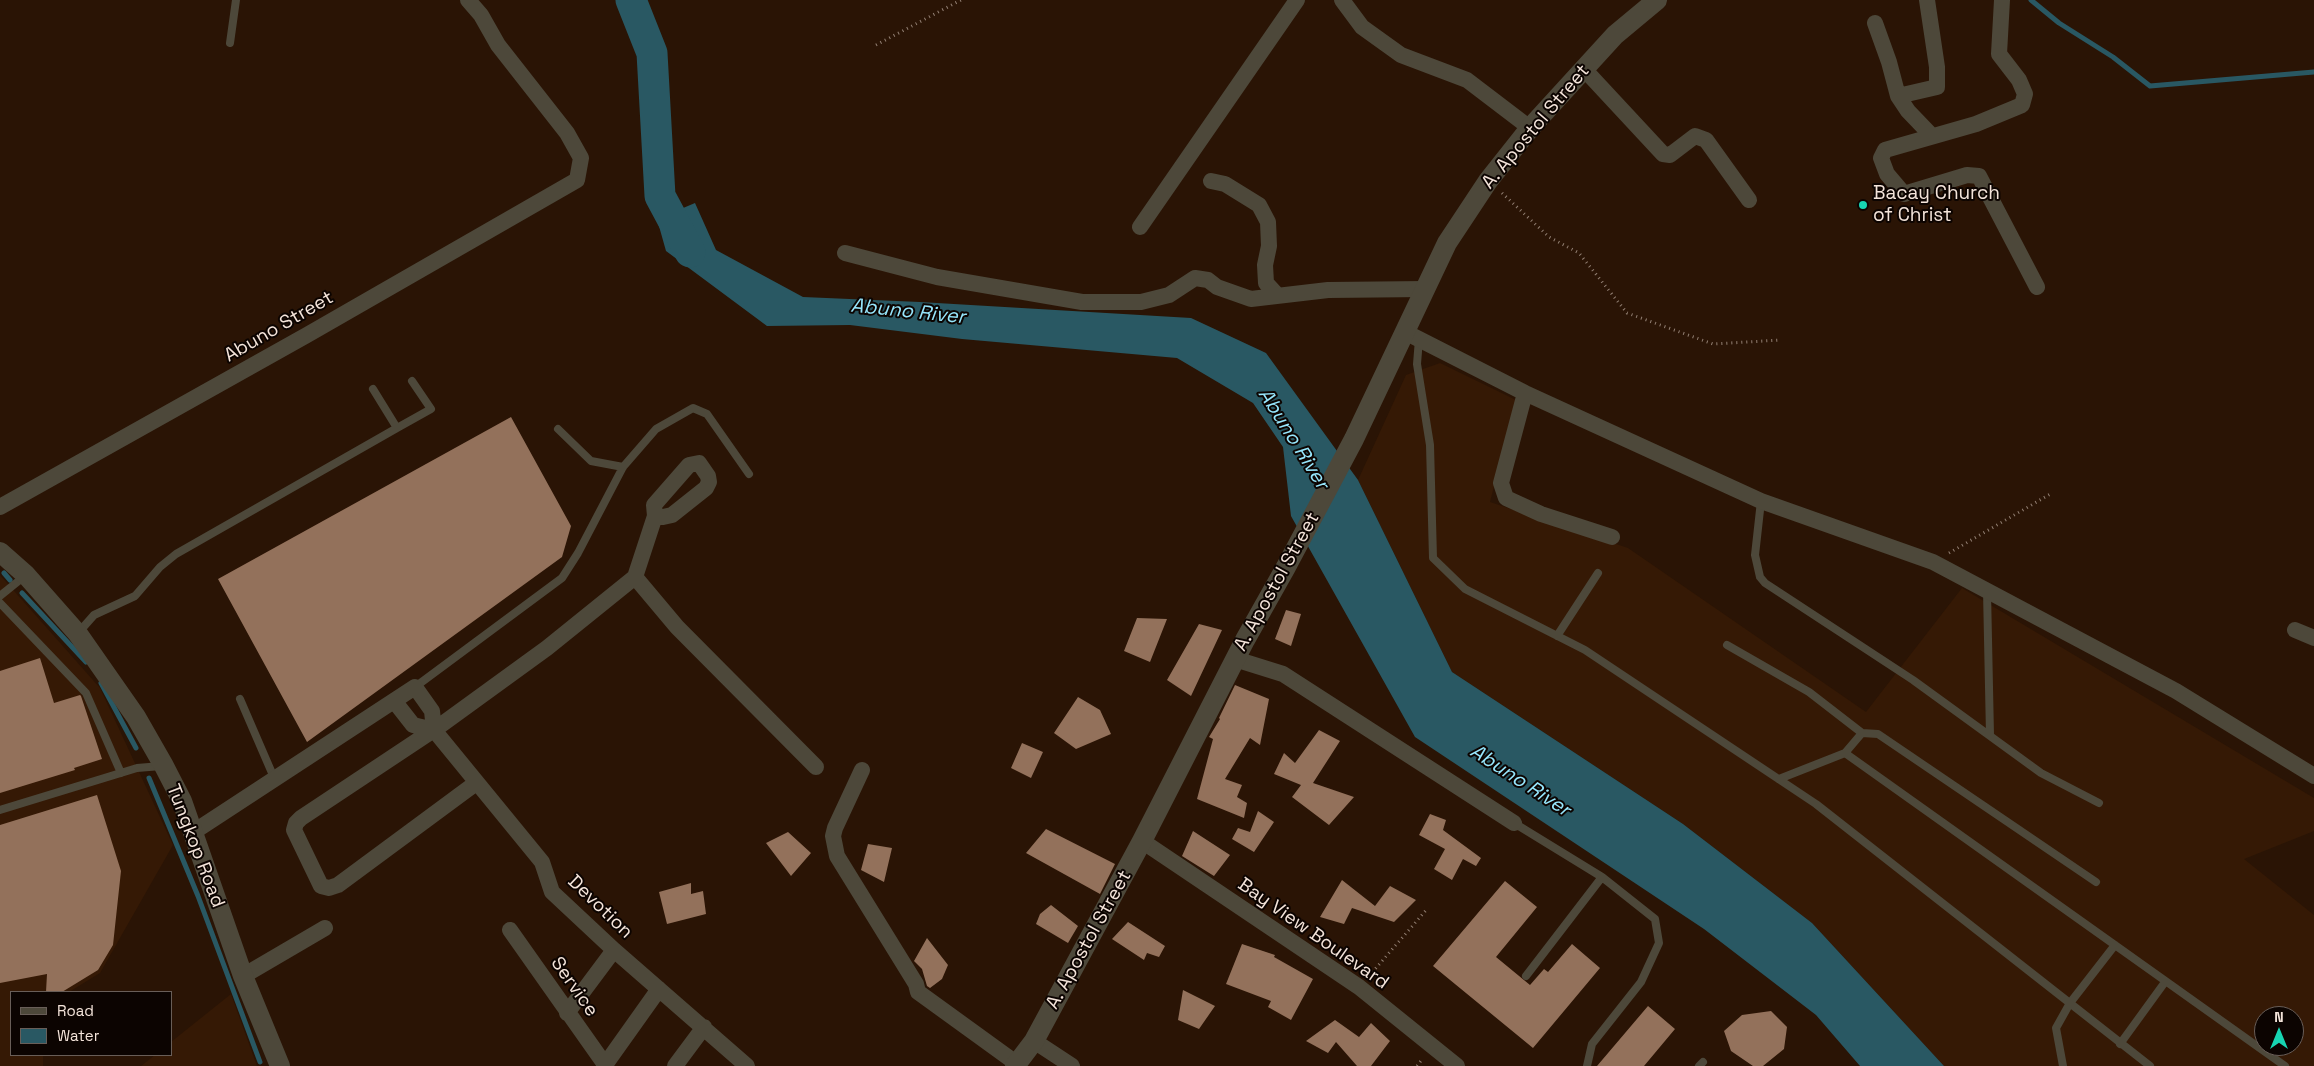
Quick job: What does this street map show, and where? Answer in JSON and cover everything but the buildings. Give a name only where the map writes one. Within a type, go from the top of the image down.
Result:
[{"type":"street","name":"Abuno Street","points":[[0,507],[577,180],[581,158],[566,133],[498,45],[481,15],[468,0]]},
{"type":"street","points":[[1140,226],[1297,0]]},
{"type":"street","points":[[1342,0],[1362,27],[1401,55],[1467,80],[1530,128]]},
{"type":"street","name":"A. Apostol Street","points":[[1016,1065],[1034,1041],[1142,841],[1235,659],[1412,336],[1426,289],[1447,243],[1488,181],[1530,128],[1615,35],[1657,0]]},
{"type":"street","points":[[1898,96],[1938,87],[1938,67],[1927,0]]},
{"type":"street","points":[[2002,0],[2000,54],[2019,80],[2025,94],[2022,105],[1976,124],[1885,150],[1881,158],[1887,174],[1902,193],[1906,194],[1967,175],[1979,176],[2037,287]]},
{"type":"street","points":[[1875,23],[1898,96],[1908,111],[1932,136]]},
{"type":"street","points":[[1584,69],[1663,154],[1670,154],[1695,136],[1706,140],[1749,200]]},
{"type":"street","points":[[1210,181],[1225,184],[1259,205],[1268,222],[1269,246],[1265,265],[1266,283],[1277,295]]},
{"type":"street","points":[[845,253],[937,277],[1082,302],[1141,302],[1169,295],[1195,278],[1208,280],[1217,287],[1251,299],[1328,290],[1426,289]]},
{"type":"street","points":[[1412,336],[1525,393],[1761,501],[1933,562],[2176,691],[2314,776]]},
{"type":"street","points":[[1525,393],[1501,484],[1506,498],[1541,514],[1612,537]]},
{"type":"street","points":[[476,783],[338,885],[329,888],[321,886],[294,830],[296,823],[434,730],[547,648],[635,577],[655,516]]},
{"type":"street","name":"Tungkop Road","points":[[0,552],[26,575],[78,634],[136,717],[164,766],[182,801],[243,976],[277,1064]]},
{"type":"street","points":[[635,577],[677,626],[816,767]]},
{"type":"street","points":[[2294,630],[2314,638]]},
{"type":"street","points":[[1235,659],[1283,674],[1514,824]]},
{"type":"street","points":[[192,833],[276,780],[415,687]]},
{"type":"street","name":"Devotion","points":[[415,687],[432,711],[434,730],[542,862],[552,892],[614,950],[747,1066]]},
{"type":"street","points":[[395,702],[413,726],[434,730]]},
{"type":"street","points":[[862,770],[835,828],[834,836],[837,856],[916,984],[918,992],[1016,1065]]},
{"type":"street","name":"Bay View Boulevard","points":[[1142,841],[1359,987],[1457,1066]]},
{"type":"street","points":[[243,976],[325,928]]},
{"type":"street","name":"Service","points":[[510,930],[605,1065]]},
{"type":"street","points":[[567,1013],[614,950]]},
{"type":"street","points":[[605,1065],[659,989]]},
{"type":"street","points":[[675,1066],[704,1027]]},
{"type":"street","points":[[1034,1041],[1072,1066]]},
{"type":"lane","points":[[230,43],[236,0]]},
{"type":"lane","points":[[1412,336],[1430,445],[1433,558],[1465,589],[1585,650],[1816,804],[2150,1066]]},
{"type":"lane","points":[[78,634],[94,614],[135,596],[160,567],[176,554],[431,409],[412,381]]},
{"type":"lane","points":[[373,389],[397,428]]},
{"type":"lane","points":[[415,687],[562,578],[578,553],[623,467],[656,429],[693,408],[707,414],[749,474]]},
{"type":"lane","points":[[558,429],[591,461],[623,467]]},
{"type":"lane","points":[[1761,501],[1755,555],[1760,576],[1765,583],[1913,680],[2041,774],[2099,803]]},
{"type":"lane","points":[[1557,636],[1598,573]]},
{"type":"lane","points":[[0,596],[26,575]]},
{"type":"lane","points":[[1986,589],[1990,735]]},
{"type":"lane","points":[[0,602],[86,693],[121,773]]},
{"type":"lane","points":[[1727,645],[1809,692],[1862,733],[1878,734],[2096,882]]},
{"type":"lane","points":[[240,699],[276,780]]},
{"type":"lane","points":[[1779,779],[1845,753],[1862,733]]},
{"type":"lane","points":[[1845,753],[2285,1066]]},
{"type":"lane","points":[[0,810],[137,768],[164,766]]},
{"type":"lane","points":[[1514,824],[1602,877],[1655,920],[1659,943],[1641,982],[1592,1044],[1587,1066]]},
{"type":"lane","points":[[1526,976],[1602,877]]},
{"type":"lane","points":[[2063,1066],[2056,1028],[2070,1003],[2115,945]]},
{"type":"lane","points":[[2120,1044],[2165,982]]},
{"type":"path","points":[[876,44],[961,0]]},
{"type":"path","points":[[1488,181],[1549,237],[1579,253],[1627,313],[1713,344],[1781,340]]},
{"type":"path","points":[[1933,562],[2052,493]]},
{"type":"path","points":[[1359,987],[1428,908]]},
{"type":"shaded area","points":[[1440,363],[1516,400],[1490,502],[1628,548],[1866,712],[1962,588],[2314,798],[2314,831],[2244,859],[2314,915],[2314,1066],[1944,1066],[1812,923],[1683,824],[1452,672],[1358,480],[1406,375]]},
{"type":"shaded area","points":[[0,575],[100,688],[173,845],[100,973],[71,991],[10,991],[10,1056],[43,1056],[43,1066],[0,1066]]},
{"type":"shaded area","points":[[231,994],[257,1066],[141,1066],[154,1056],[172,1056],[172,1041]]},
{"type":"water","points":[[695,203],[716,250],[803,297],[1191,318],[1266,353],[1358,480],[1452,672],[1683,824],[1812,923],[1944,1066],[1860,1066],[1816,1015],[1704,929],[1415,737],[1291,516],[1283,447],[1253,403],[1177,358],[962,339],[850,325],[767,326],[666,251],[657,219]]},
{"type":"waterway","name":"Abuno River","points":[[631,0],[652,53],[660,196],[690,252]]},
{"type":"waterway","points":[[2031,0],[2059,23],[2113,57],[2150,86],[2314,72]]},
{"type":"waterway","points":[[4,573],[10,580]]},
{"type":"waterway","points":[[22,593],[86,662]]},
{"type":"waterway","points":[[101,683],[136,748]]},
{"type":"waterway","points":[[149,778],[198,896],[260,1062]]},
{"type":"place","name":"Bacay Church of Christ","points":[[1863,205]]}]
